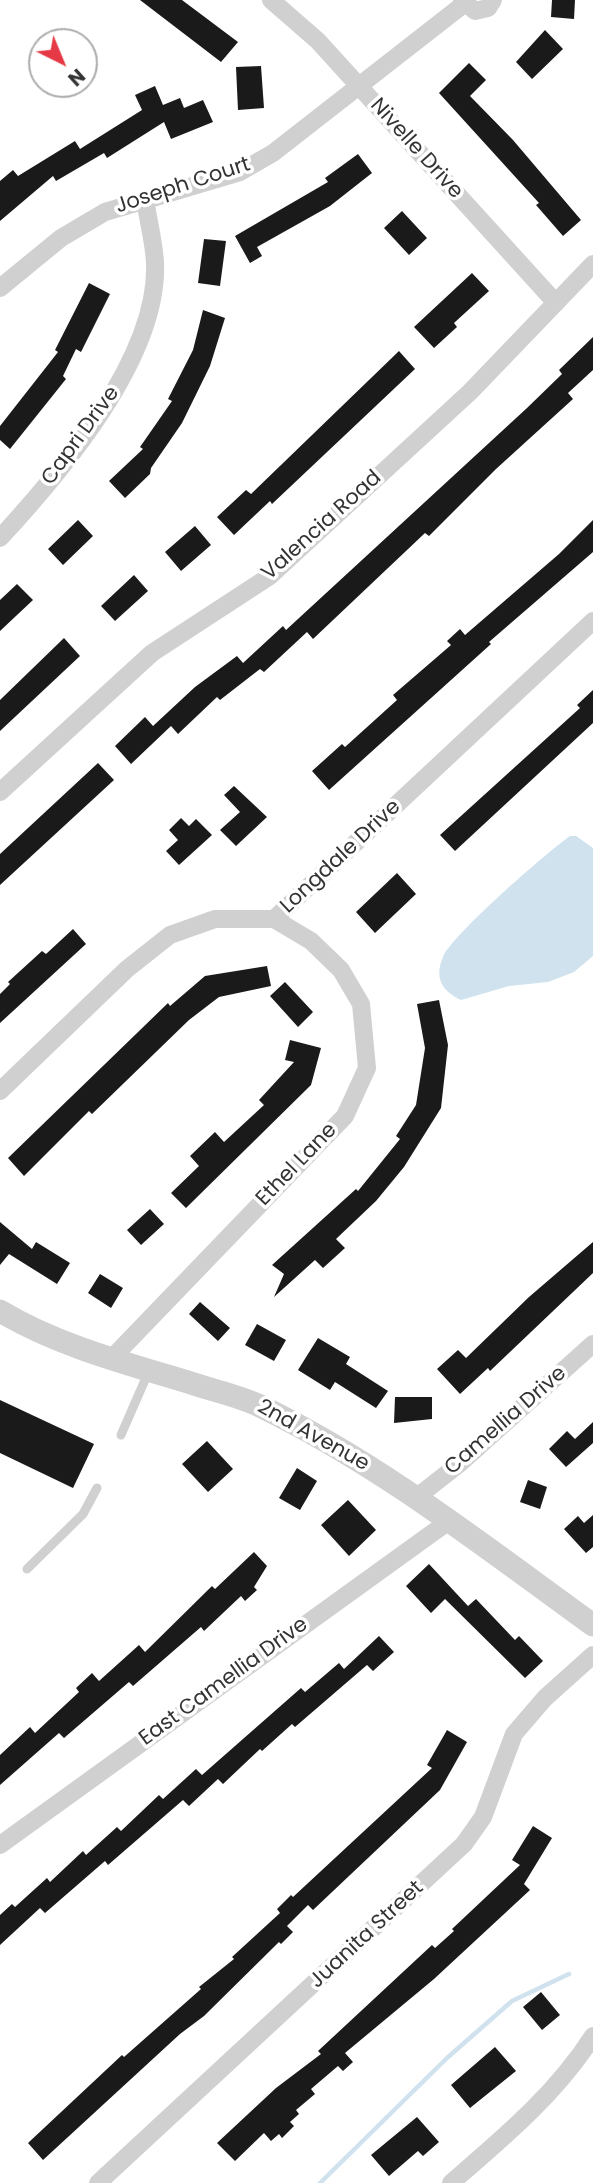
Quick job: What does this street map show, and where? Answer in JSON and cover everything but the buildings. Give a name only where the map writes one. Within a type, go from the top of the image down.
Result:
[{"type":"street","name":"Nivelle Drive","points":[[271,0],[318,41],[556,303]]},
{"type":"street","name":"Joseph Court","points":[[0,288],[61,238],[105,212],[240,172],[273,153],[463,2],[469,9],[482,11],[494,0]]},
{"type":"street","name":"Capri Drive","points":[[0,538],[44,488],[114,394],[146,327],[155,264],[145,199]]},
{"type":"street","name":"Valencia Road","points":[[0,792],[152,653],[270,576],[470,392],[593,264]]},
{"type":"street","name":"Longdale Drive","points":[[0,1091],[127,969],[170,934],[215,919],[274,919],[593,621]]},
{"type":"street","name":"Ethel Lane","points":[[111,1358],[345,1116],[367,1068],[361,1004],[341,970],[311,941],[274,919]]},
{"type":"street","name":"2nd Avenue","points":[[0,1311],[44,1332],[111,1358],[257,1404],[343,1450],[417,1497],[593,1625]]},
{"type":"street","name":"Camellia Drive","points":[[417,1497],[593,1344]]},
{"type":"street","name":"East Camellia Drive","points":[[0,1845],[449,1521]]},
{"type":"street","name":"Juanita Street","points":[[98,2183],[464,1844],[483,1817],[514,1734],[545,1698],[593,1655]]},
{"type":"street","points":[[451,2183],[523,2121],[570,2071],[593,2036]]},
{"type":"lane","points":[[121,1436],[149,1370]]},
{"type":"lane","points":[[27,1569],[83,1514],[97,1488]]},
{"type":"water","points":[[570,836],[576,836],[593,848],[593,956],[574,972],[548,982],[509,986],[461,1000],[449,992],[442,983],[439,971],[450,946],[501,895]]},
{"type":"waterway","points":[[320,2183],[447,2058],[512,2001],[569,1974]]}]
